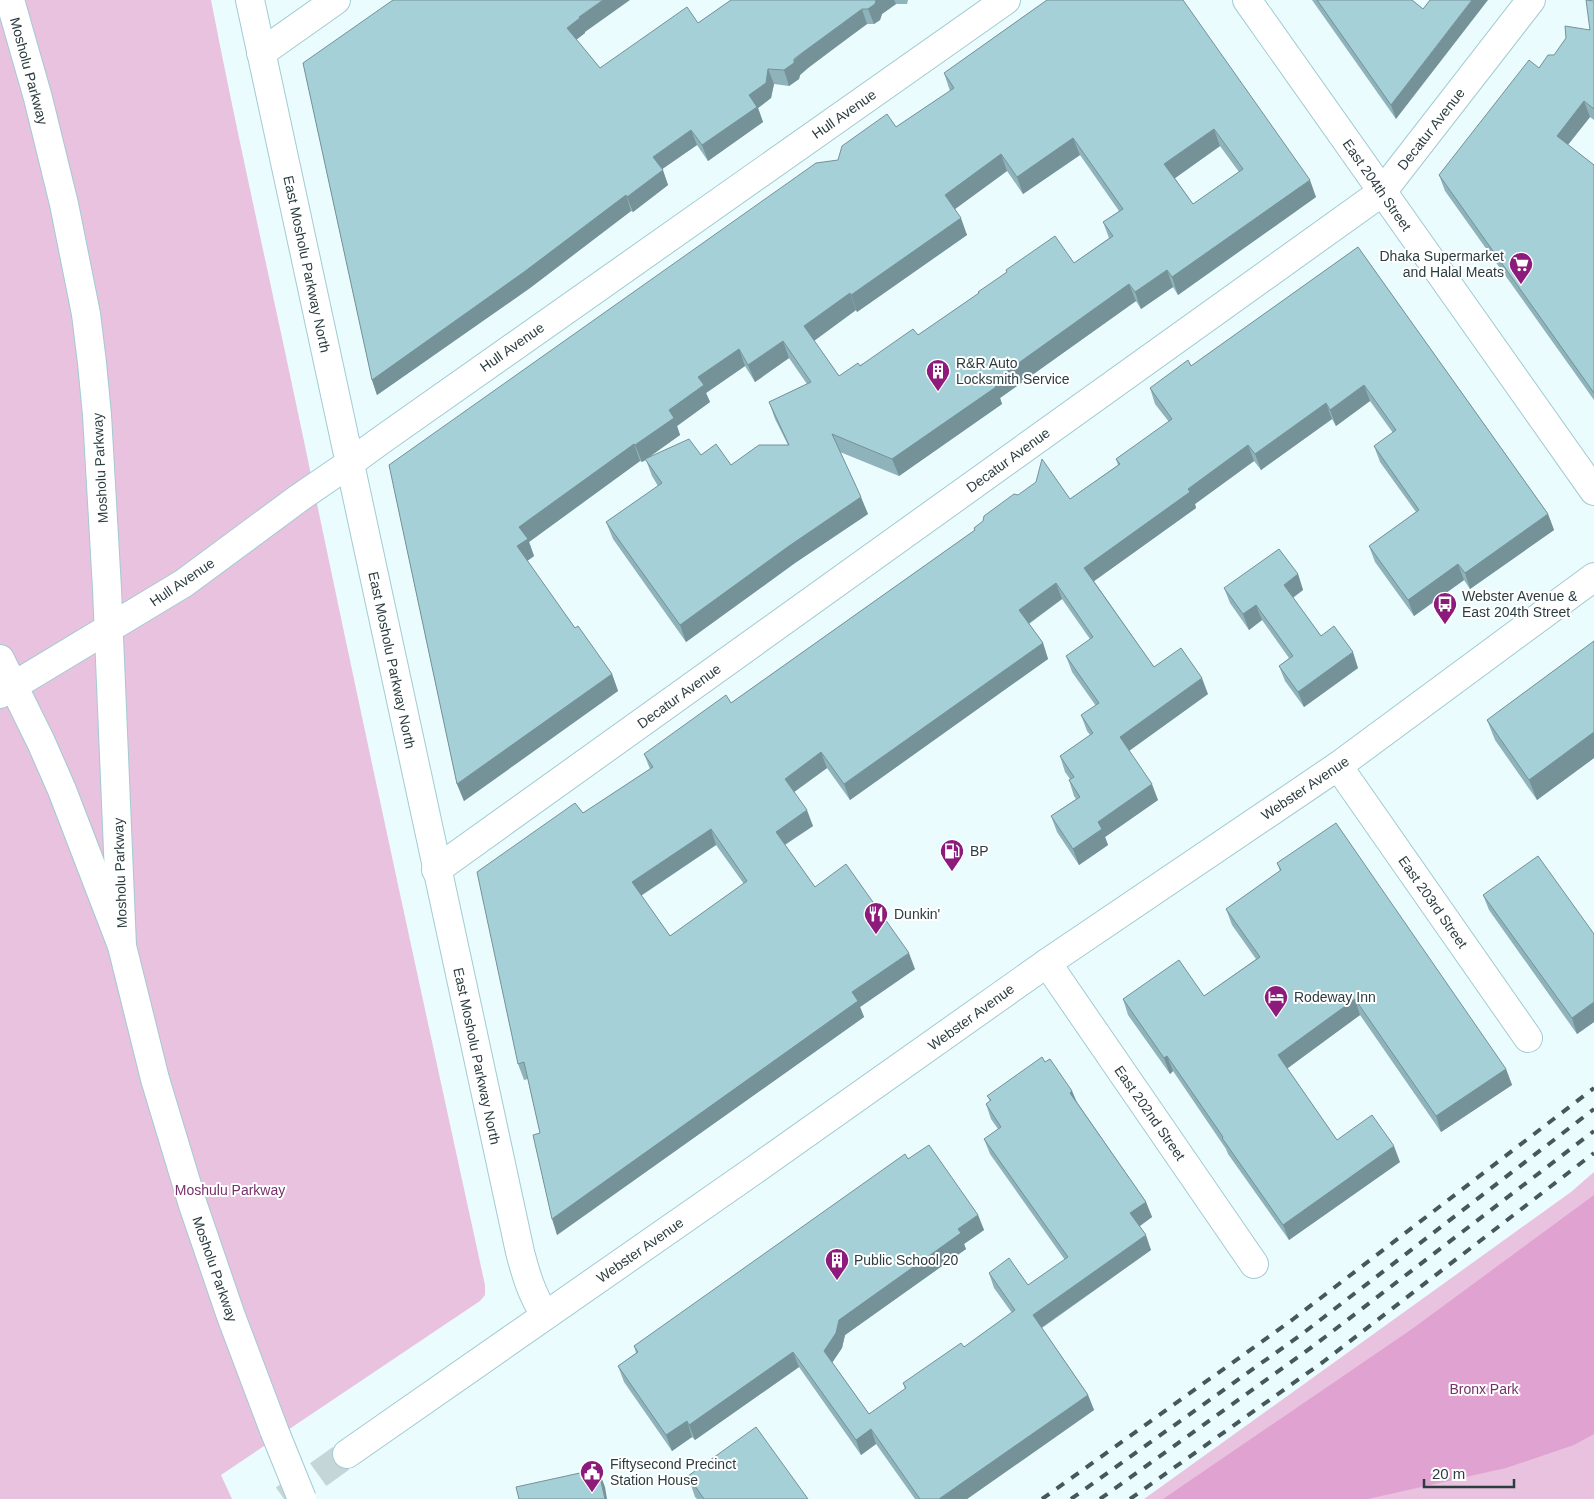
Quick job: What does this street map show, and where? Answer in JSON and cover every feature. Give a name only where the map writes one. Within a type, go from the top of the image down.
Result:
[{"type":"street","name":"Mosholu Parkway","points":[[10,0],[38,98],[64,204],[86,314],[97,415],[109,628],[122,946]]},
{"type":"street","name":"East Mosholu Parkway North","points":[[250,0],[436,870],[520,1252],[535,1301],[545,1315]]},
{"type":"street","points":[[262,53],[336,0]]},
{"type":"street","name":"Hull Avenue","points":[[7,690],[184,583],[299,498],[1006,0]]},
{"type":"street","name":"East 204th Street","points":[[1247,0],[1594,491]]},
{"type":"street","name":"Decatur Avenue","points":[[436,870],[1382,192],[1531,0]]},
{"type":"street","name":"Webster Avenue","points":[[347,1454],[754,1172],[1047,962],[1338,766],[1594,577]]},
{"type":"street","name":"Mosholu Parkway","points":[[0,659],[7,690],[41,742],[65,798],[122,946],[155,1079],[193,1205],[228,1308],[302,1499]]},
{"type":"street","name":"East 203rd Street","points":[[1338,766],[1528,1038]]},
{"type":"street","name":"East 202nd Street","points":[[1047,962],[1254,1264]]},
{"type":"green space","name":"Moshulu Parkway","points":[[0,0],[211,0],[371,761],[485,1285],[485,1295],[480,1301],[221,1475],[232,1499],[0,1499]]},
{"type":"green space","name":"Bronx Park","points":[[1594,1172],[1594,1499],[1144,1499],[1571,1192]]},
{"type":"green space","name":"Bronx Park","points":[[1594,1195],[1594,1434],[1574,1445],[1506,1468],[1368,1499],[1163,1499],[1412,1329]]},
{"type":"building","points":[[393,0],[603,0],[567,28],[600,68],[687,7],[698,23],[731,0],[876,0],[875,4],[868,9],[862,9],[794,59],[794,63],[784,70],[768,69],[766,83],[749,95],[757,107],[702,145],[691,130],[653,157],[663,170],[372,380],[303,63]]},
{"type":"building","points":[[1047,0],[1183,0],[1310,180],[1172,277],[1167,270],[1135,292],[1129,284],[992,382],[996,387],[892,459],[832,434],[861,497],[789,546],[680,625],[606,522],[662,483],[645,459],[689,439],[701,455],[716,444],[731,465],[759,445],[789,445],[769,402],[811,382],[783,341],[748,365],[739,349],[698,377],[704,385],[669,410],[674,418],[634,444],[519,527],[528,539],[517,546],[575,628],[578,626],[612,674],[457,784],[389,465],[816,163],[838,160],[842,146],[887,114],[896,127],[954,88],[944,73]],"holes":[[[1214,129],[1243,169],[1193,204],[1164,164]],[[1073,138],[1123,209],[1103,222],[1113,236],[1074,263],[1055,236],[1006,270],[1007,272],[979,293],[918,335],[913,329],[860,366],[858,363],[839,376],[804,326],[961,218],[945,195],[1001,154],[1017,177]]]},
{"type":"building","points":[[1317,0],[1412,0],[1423,9],[1430,0],[1472,0],[1391,105]]},
{"type":"building","points":[[1586,0],[1594,1],[1594,109],[1584,101],[1557,136],[1594,165],[1594,393],[1439,175],[1529,60],[1539,68],[1548,55],[1554,55],[1566,38],[1565,26],[1590,30]]},
{"type":"building","points":[[1358,247],[1548,514],[1465,573],[1458,564],[1408,600],[1369,546],[1419,510],[1374,446],[1396,430],[1364,385],[1330,410],[1326,403],[1255,454],[1248,445],[1188,489],[1190,492],[1084,568],[1154,667],[1181,648],[1202,678],[1120,737],[1152,784],[1098,822],[1102,829],[1073,849],[1051,816],[1080,797],[1069,780],[1074,777],[1060,756],[1093,733],[1081,715],[1099,703],[1066,656],[1093,637],[1056,583],[1019,610],[1043,643],[844,784],[821,752],[785,779],[807,810],[776,832],[815,887],[846,864],[909,953],[852,992],[858,1001],[552,1219],[533,1135],[540,1133],[524,1062],[518,1064],[477,872],[575,803],[583,813],[653,767],[644,754],[726,695],[731,703],[975,530],[974,528],[983,521],[984,516],[1014,494],[1018,495],[1036,482],[1042,459],[1070,499],[1120,464],[1116,459],[1172,419],[1150,388],[1188,360],[1191,366]],"holes":[[[711,829],[747,881],[670,936],[632,882]]]},
{"type":"building","points":[[1279,549],[1298,574],[1284,585],[1321,636],[1334,626],[1353,652],[1298,692],[1279,666],[1293,656],[1256,605],[1243,614],[1224,588]]},
{"type":"building","points":[[1594,641],[1594,732],[1529,780],[1487,720]]},
{"type":"building","points":[[1336,823],[1506,1069],[1436,1116],[1355,999],[1278,1055],[1337,1140],[1372,1115],[1394,1146],[1283,1225],[1167,1056],[1164,1058],[1123,999],[1179,960],[1204,996],[1260,957],[1226,909],[1281,870],[1277,863]]},
{"type":"building","points":[[1538,856],[1594,934],[1594,1002],[1572,1018],[1483,895]]},
{"type":"building","name":"Public School 20","points":[[1042,1057],[1045,1062],[1050,1059],[1072,1091],[1070,1093],[1146,1202],[1130,1213],[1146,1235],[1033,1315],[1088,1395],[939,1499],[920,1499],[871,1429],[856,1440],[793,1352],[689,1425],[687,1421],[666,1435],[618,1366],[638,1352],[634,1346],[905,1154],[908,1159],[929,1145],[978,1215],[958,1229],[961,1233],[839,1320],[836,1333],[824,1351],[869,1414],[906,1388],[903,1383],[961,1343],[964,1347],[1015,1310],[989,1273],[1009,1258],[1028,1285],[1068,1257],[984,1139],[1001,1127],[986,1104],[991,1100],[987,1096]]},
{"type":"building","points":[[756,1427],[808,1499],[704,1499],[688,1476]]},
{"type":"building","points":[[598,1469],[605,1499],[519,1499],[516,1487]]},
{"type":"tunnel","points":[[284,1499],[347,1454]]},
{"type":"railway","points":[[1042,1499],[1292,1320],[1594,1088]]},
{"type":"railway","points":[[1071,1499],[1302,1334],[1594,1109]]},
{"type":"railway","points":[[1100,1499],[1312,1347],[1594,1131]]},
{"type":"railway","points":[[1130,1499],[1323,1362],[1594,1153]]},
{"type":"place","name":"Dhaka Supermarket and Halal Meats","points":[[1521,285]]},
{"type":"place","name":"R&R Auto Locksmith Service","points":[[938,392]]},
{"type":"place","name":"Webster Avenue & East 204th Street","points":[[1445,625]]},
{"type":"place","name":"BP","points":[[952,872]]},
{"type":"place","name":"Dunkin'","points":[[876,935]]},
{"type":"place","name":"Rodeway Inn","points":[[1276,1018]]},
{"type":"place","name":"Public School 20","points":[[837,1281]]},
{"type":"place","name":"Fiftysecond Precinct Station House","points":[[592,1493]]}]
